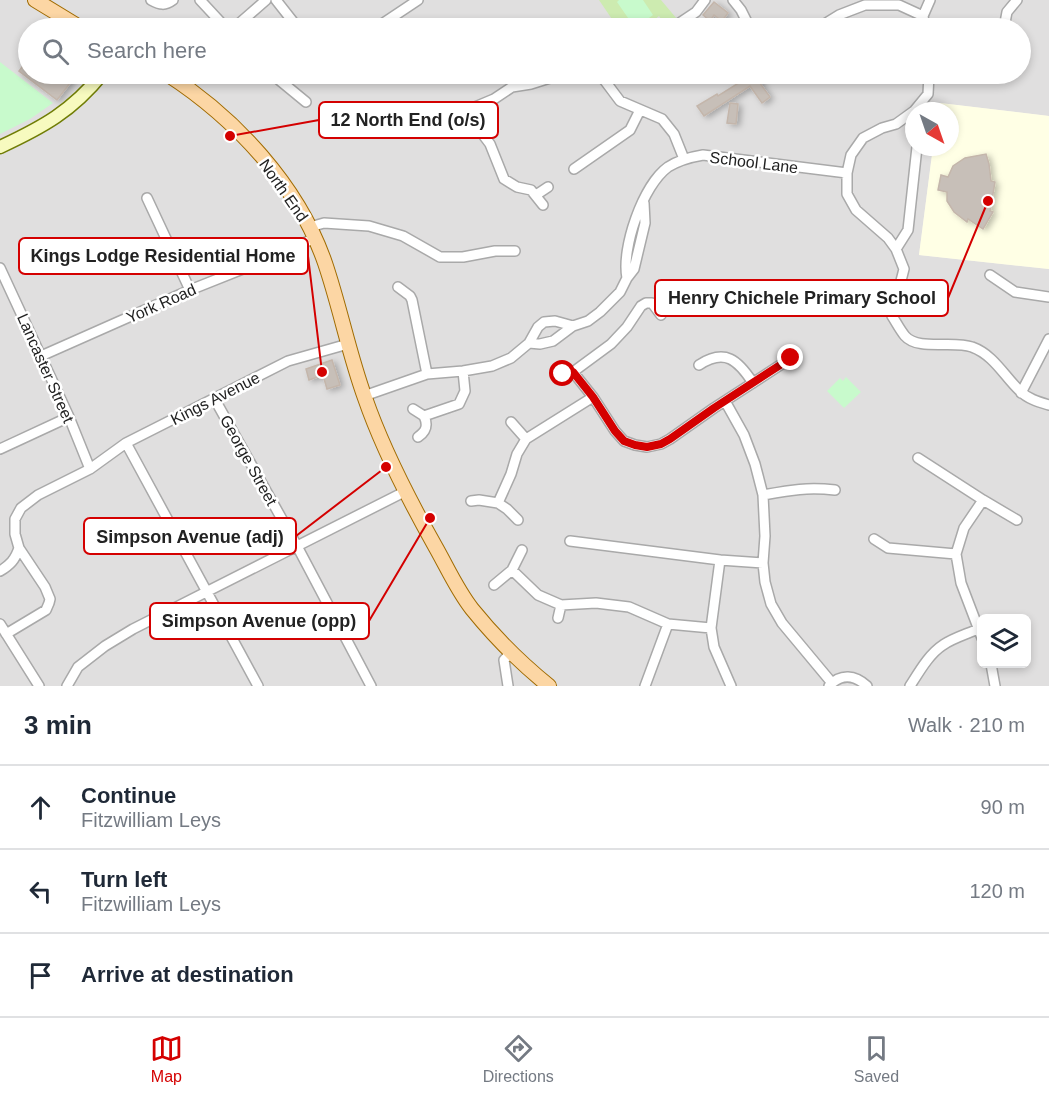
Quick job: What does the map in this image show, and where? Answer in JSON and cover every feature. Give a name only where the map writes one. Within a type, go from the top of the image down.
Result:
[{"type":"main road","points":[[35,0],[65,18]]},
{"type":"main road","points":[[0,147],[55,119],[77,102],[93,84]]},
{"type":"main road","name":"North End","points":[[181,84],[239,133],[292,196],[312,233],[325,264],[364,396],[385,450],[406,491],[466,600],[512,651],[549,686]]},
{"type":"street","points":[[151,0],[164,5],[173,0]]},
{"type":"street","points":[[200,0],[217,18]]},
{"type":"street","points":[[245,18],[266,0]]},
{"type":"street","points":[[276,0],[290,18]]},
{"type":"street","points":[[391,18],[418,0]]},
{"type":"street","points":[[687,18],[696,12],[705,0]]},
{"type":"street","points":[[733,0],[745,18]]},
{"type":"street","points":[[834,18],[864,2],[899,5],[923,16],[930,0]]},
{"type":"street","points":[[1006,18],[1007,12],[1017,0]]},
{"type":"street","points":[[285,84],[306,102]]},
{"type":"street","points":[[432,125],[494,99],[512,87],[531,84]]},
{"type":"street","points":[[607,84],[620,101],[662,119],[674,134],[684,159]]},
{"type":"street","points":[[922,102],[928,94],[928,84]]},
{"type":"street","points":[[574,169],[630,130],[640,110]]},
{"type":"street","points":[[465,111],[490,144],[504,179],[517,187],[531,190],[543,205]]},
{"type":"street","points":[[905,118],[863,138],[851,155],[847,173],[847,194],[856,210],[888,238],[896,249],[904,269],[892,316],[906,338],[920,344],[972,346],[989,357],[1021,393],[1034,401],[1049,405]]},
{"type":"street","name":"School Lane","points":[[529,343],[540,344],[553,341],[573,326],[588,321],[620,292],[634,269],[645,223],[644,200],[656,179],[668,167],[684,159],[704,155],[847,173]]},
{"type":"street","points":[[896,249],[909,230],[916,156]]},
{"type":"street","points":[[536,195],[548,187]]},
{"type":"street","points":[[147,198],[190,290]]},
{"type":"street","name":"York Road","points":[[41,356],[190,290],[278,255],[324,223],[369,226],[403,236],[440,258],[463,257],[495,251],[515,251]]},
{"type":"street","name":"Lancaster Street","points":[[0,268],[69,417],[90,469]]},
{"type":"street","points":[[990,275],[1015,292],[1049,297]]},
{"type":"street","points":[[398,287],[412,300],[427,374]]},
{"type":"street","points":[[661,315],[652,303],[641,306],[627,327],[611,344],[568,373],[593,397],[624,441],[635,445],[647,447],[670,439],[725,400],[791,358]]},
{"type":"street","points":[[364,396],[427,374],[492,366],[511,358],[529,343],[538,327],[544,322],[555,321],[573,326]]},
{"type":"street","points":[[1021,393],[1049,339]]},
{"type":"street","name":"Kings Avenue","points":[[19,548],[15,534],[15,519],[21,508],[38,495],[90,469],[126,443],[288,360],[348,344]]},
{"type":"street","points":[[699,365],[719,356],[729,359],[742,367],[753,383]]},
{"type":"street","points":[[424,416],[459,404],[465,391],[463,371]]},
{"type":"street","points":[[498,503],[517,454],[526,439],[593,397]]},
{"type":"street","name":"George Street","points":[[214,398],[297,546],[371,686]]},
{"type":"street","points":[[725,400],[744,435],[764,495],[763,563],[771,604],[782,623],[831,684],[846,676],[861,680],[867,686]]},
{"type":"street","points":[[413,409],[424,416],[427,423],[425,430],[418,436]]},
{"type":"street","points":[[0,449],[69,417]]},
{"type":"street","points":[[511,422],[526,439]]},
{"type":"street","points":[[126,443],[258,686]]},
{"type":"street","points":[[918,458],[1017,520]]},
{"type":"street","points":[[764,495],[813,487],[835,490]]},
{"type":"street","points":[[67,686],[78,668],[105,646],[134,629],[406,491]]},
{"type":"street","points":[[977,625],[961,583],[956,554],[964,528],[982,500]]},
{"type":"street","points":[[471,501],[498,503],[518,519]]},
{"type":"street","points":[[874,539],[888,548],[956,554]]},
{"type":"street","points":[[570,541],[720,560],[763,563]]},
{"type":"street","points":[[0,572],[16,558],[19,548]]},
{"type":"street","points":[[6,634],[46,610],[50,599],[45,587],[19,548]]},
{"type":"street","points":[[494,585],[512,570],[522,549]]},
{"type":"street","points":[[720,560],[711,628],[714,647],[731,686]]},
{"type":"street","points":[[512,570],[538,595],[561,605],[596,603],[629,607],[668,624],[711,628]]},
{"type":"street","points":[[558,618],[561,605]]},
{"type":"street","points":[[0,624],[39,686]]},
{"type":"street","points":[[645,686],[668,624]]},
{"type":"street","points":[[910,686],[940,646],[950,640],[977,634]]},
{"type":"street","points":[[508,686],[504,660],[512,651]]},
{"type":"street","points":[[992,668],[995,686]]},
{"type":"shaded area","points":[[0,0],[1049,0],[1049,116],[959,105],[959,102],[905,102],[905,156],[932,156],[919,255],[1049,269],[1049,686],[0,686]]},
{"type":"shaded area","points":[[959,105],[1049,116],[1049,269],[919,255],[932,156],[959,156]]},
{"type":"green space","points":[[599,0],[661,0],[676,18],[660,18],[659,16],[656,18],[611,18]]},
{"type":"green space","points":[[619,0],[643,0],[653,15],[649,18],[628,18],[617,2]]},
{"type":"green space","points":[[0,62],[18,76],[18,84],[28,84],[53,103],[30,119],[0,134]]},
{"type":"green space","points":[[846,377],[861,392],[844,408],[827,391],[840,378],[843,381]]},
{"type":"building","points":[[714,2],[728,13],[724,18],[714,15],[712,18],[706,18],[703,15]]},
{"type":"building","points":[[36,84],[69,84],[57,100]]},
{"type":"building","points":[[737,84],[760,84],[770,97],[762,103],[750,86],[704,116],[697,106],[717,94],[718,96]]},
{"type":"building","points":[[730,103],[738,104],[736,124],[727,123]]},
{"type":"building","points":[[986,154],[991,181],[995,182],[990,211],[993,212],[983,229],[968,219],[967,222],[954,212],[947,201],[947,192],[938,190],[941,175],[948,177],[953,166],[965,158]]},
{"type":"building","points":[[332,360],[340,385],[327,389],[323,375],[309,380],[306,369]]},
{"type":"place","name":"12 North End (o/s)","points":[[230,136]]},
{"type":"place","name":"Henry Chichele Primary School","points":[[988,201]]},
{"type":"place","name":"Kings Lodge Residential Home","points":[[322,372]]},
{"type":"place","name":"Simpson Avenue (adj)","points":[[386,467]]},
{"type":"place","name":"Simpson Avenue (opp)","points":[[430,518]]},
{"type":"route","points":[[563,374],[573,372],[624,441],[647,447],[670,439],[791,358]]}]
